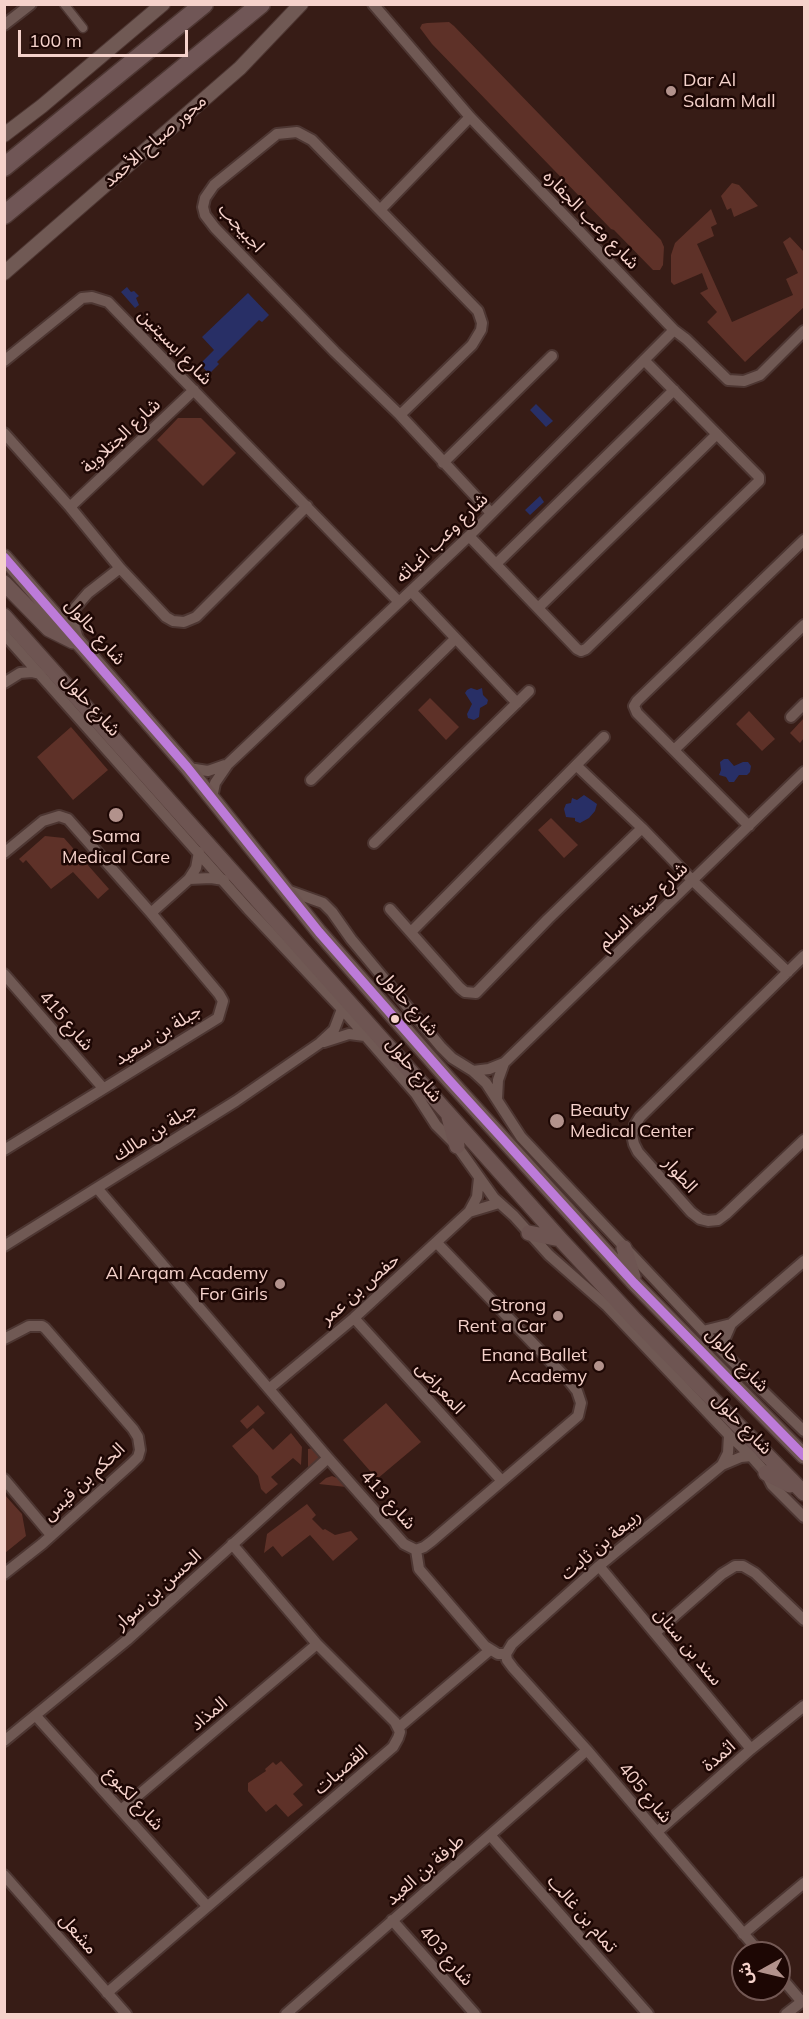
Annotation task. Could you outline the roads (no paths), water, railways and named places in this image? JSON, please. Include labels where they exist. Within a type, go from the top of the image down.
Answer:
[{"type":"highway","points":[[4,167],[204,4]]},
{"type":"highway","name":"محور صباح الأحمد","points":[[4,215],[261,4]]},
{"type":"main road","name":"شارع حالول","points":[[4,557],[187,768],[283,889],[457,1088],[634,1283],[804,1456]]},
{"type":"main road","points":[[4,583],[49,629],[79,644]]},
{"type":"main road","points":[[4,616],[560,1239],[636,1321],[802,1491]]},
{"type":"main road","points":[[229,886],[255,895]]},
{"type":"main road","points":[[448,1114],[457,1146]]},
{"type":"main road","points":[[529,1233],[560,1239]]},
{"type":"main road","points":[[624,1248],[634,1283]]},
{"type":"main road","points":[[766,1473],[802,1491]]},
{"type":"street","points":[[4,25],[31,4]]},
{"type":"street","points":[[64,4],[83,28]]},
{"type":"street","points":[[4,135],[163,4]]},
{"type":"street","name":"محور صباح الأحمد","points":[[4,273],[240,68],[301,4]]},
{"type":"street","name":"شارع وعب الجفاره","points":[[373,4],[470,117],[674,330],[693,345],[728,380],[736,382],[753,379],[760,375],[804,332]]},
{"type":"street","points":[[380,210],[470,117]]},
{"type":"street","name":"اجبيجب","points":[[400,415],[472,345],[478,337],[482,323],[478,311],[312,140],[292,131],[277,134],[214,185],[208,192],[203,207],[205,215],[209,222],[400,415],[491,513]]},
{"type":"street","name":"شارع ابسيتين","points":[[4,361],[76,302],[86,297],[108,302],[399,602]]},
{"type":"street","name":"شارع وعب اغباثه","points":[[212,798],[219,775],[228,764],[469,536],[674,330]]},
{"type":"street","points":[[443,463],[552,356]]},
{"type":"street","points":[[469,536],[581,651],[586,649],[759,481],[759,477],[644,360]]},
{"type":"street","name":"شارع الجتلاوية","points":[[70,507],[194,390]]},
{"type":"street","points":[[496,564],[675,390]]},
{"type":"street","points":[[4,433],[70,507],[120,568],[166,618],[177,622],[190,620],[196,616],[307,506]]},
{"type":"street","points":[[538,608],[717,434]]},
{"type":"street","points":[[749,826],[634,708],[635,703],[804,540]]},
{"type":"street","points":[[79,644],[73,622],[75,608],[88,593],[120,568]]},
{"type":"street","points":[[411,591],[517,703]]},
{"type":"street","points":[[674,750],[804,625]]},
{"type":"street","name":"شارع حلول","points":[[4,634],[342,1009],[416,1094],[436,1125],[457,1146],[500,1203],[549,1255],[607,1306],[751,1456],[766,1473],[772,1485],[804,1517]]},
{"type":"street","points":[[311,780],[455,639]]},
{"type":"street","points":[[15,674],[17,648]]},
{"type":"street","points":[[4,683],[15,674],[32,672],[41,674]]},
{"type":"street","points":[[374,843],[529,691]]},
{"type":"street","points":[[791,717],[804,704]]},
{"type":"street","points":[[411,932],[604,737]]},
{"type":"street","points":[[187,768],[208,771],[228,764]]},
{"type":"street","points":[[577,766],[788,972]]},
{"type":"street","name":"شارع حينة السلم","points":[[473,1071],[489,1069],[504,1063],[804,772]]},
{"type":"street","name":"جبلة بن سعيد","points":[[4,853],[43,821],[64,817],[151,913],[223,1001],[218,1018],[4,1150]]},
{"type":"street","points":[[390,909],[460,988],[465,992],[476,993],[642,828]]},
{"type":"street","points":[[151,913],[189,879],[196,868],[199,852]]},
{"type":"street","points":[[189,879],[211,878],[229,886]]},
{"type":"street","name":"شارع حلول","points":[[283,889],[323,903],[332,912],[351,939],[441,1047],[486,1083],[521,1137],[724,1353],[804,1431]]},
{"type":"street","name":"الطوار","points":[[804,956],[640,1117],[632,1135],[638,1152],[691,1212],[700,1219],[708,1221],[718,1220],[726,1214],[804,1140]]},
{"type":"street","name":"شارع 415","points":[[4,974],[103,1088]]},
{"type":"street","name":"جبلة بن مالك","points":[[4,1246],[236,1101],[320,1043],[334,1030],[342,1009]]},
{"type":"street","name":"جبلة بن مالك","points":[[320,1043],[349,1034],[365,1036]]},
{"type":"street","points":[[497,1099],[498,1080],[504,1063]]},
{"type":"street","name":"حفص بن عمر","points":[[270,1388],[354,1318],[469,1212],[477,1197],[479,1178]]},
{"type":"street","name":"شارع 413","points":[[97,1188],[328,1458],[404,1544],[416,1550],[432,1541],[578,1416],[581,1408],[580,1397],[569,1381],[437,1243]]},
{"type":"street","name":"حفص بن عمر","points":[[469,1212],[500,1203]]},
{"type":"street","points":[[703,1331],[731,1323],[804,1261]]},
{"type":"street","name":"المعراض","points":[[354,1318],[501,1480]]},
{"type":"street","points":[[724,1353],[725,1338],[731,1323]]},
{"type":"street","name":"الحكم بن قيس","points":[[4,1339],[29,1326],[42,1326],[133,1430],[140,1444],[138,1457],[131,1464],[4,1574]]},
{"type":"street","points":[[722,1465],[728,1453],[729,1435]]},
{"type":"street","name":"ربيعة بن ثابت","points":[[506,1654],[512,1644],[599,1566],[722,1465],[741,1457],[751,1456]]},
{"type":"street","name":"الحسن بن سوار","points":[[4,1741],[128,1640],[328,1458]]},
{"type":"street","points":[[4,1479],[51,1535]]},
{"type":"street","points":[[232,1544],[318,1644],[398,1728],[490,1650]]},
{"type":"street","points":[[416,1550],[419,1569],[490,1650],[506,1654]]},
{"type":"street","name":"سند بن سنان","points":[[599,1566],[751,1749]]},
{"type":"street","points":[[655,1633],[722,1574],[735,1566],[743,1566],[755,1573],[804,1620]]},
{"type":"street","name":"المذاد","points":[[122,1809],[318,1644]]},
{"type":"street","name":"شارع 405","points":[[506,1654],[513,1668],[587,1750],[749,1941]]},
{"type":"street","name":"اثمدة","points":[[657,1832],[751,1749],[804,1706]]},
{"type":"street","name":"شارع لكبوع","points":[[36,1716],[207,1906]]},
{"type":"street","name":"القصبات","points":[[107,1993],[393,1747],[398,1738],[398,1728]]},
{"type":"street","name":"طرفة بن العبد","points":[[286,2014],[298,2011],[392,1920],[587,1750]]},
{"type":"street","name":"تمام بن غالب","points":[[490,1835],[646,2014]]},
{"type":"street","name":"مشعل","points":[[4,1875],[126,2014]]},
{"type":"street","points":[[743,1934],[804,1883]]},
{"type":"street","name":"شارع 403","points":[[392,1920],[475,2014]]},
{"type":"street","points":[[786,2014],[803,2001],[791,1988]]},
{"type":"water","points":[[127,287],[139,296],[136,298],[139,305],[135,308],[121,292]]},
{"type":"water","points":[[248,293],[269,315],[262,322],[259,320],[217,362],[219,364],[209,374],[200,364],[214,350],[202,337]]},
{"type":"water","points":[[536,404],[553,421],[546,427],[530,410]]},
{"type":"water","points":[[540,496],[544,502],[530,515],[525,510]]},
{"type":"water","points":[[471,688],[477,690],[482,688],[483,695],[488,700],[487,704],[480,708],[479,717],[474,720],[468,718],[467,714],[472,704],[465,693]]},
{"type":"water","points":[[728,759],[734,766],[748,762],[751,766],[750,772],[747,775],[739,775],[734,782],[729,782],[726,777],[719,775],[720,762]]},
{"type":"water","points":[[584,795],[597,804],[595,811],[580,823],[575,821],[575,818],[566,817],[564,809],[566,804],[571,803],[572,798],[577,800]]},
{"type":"place","name":"Dar Al Salam Mall","points":[[671,91]]},
{"type":"place","name":"Sama Medical Care","points":[[116,815]]},
{"type":"place","name":"Beauty Medical Center","points":[[557,1121]]},
{"type":"place","name":"Al Arqam Academy For Girls","points":[[280,1284]]},
{"type":"place","name":"Strong Rent a Car","points":[[558,1316]]},
{"type":"place","name":"Enana Ballet Academy","points":[[599,1366]]}]
